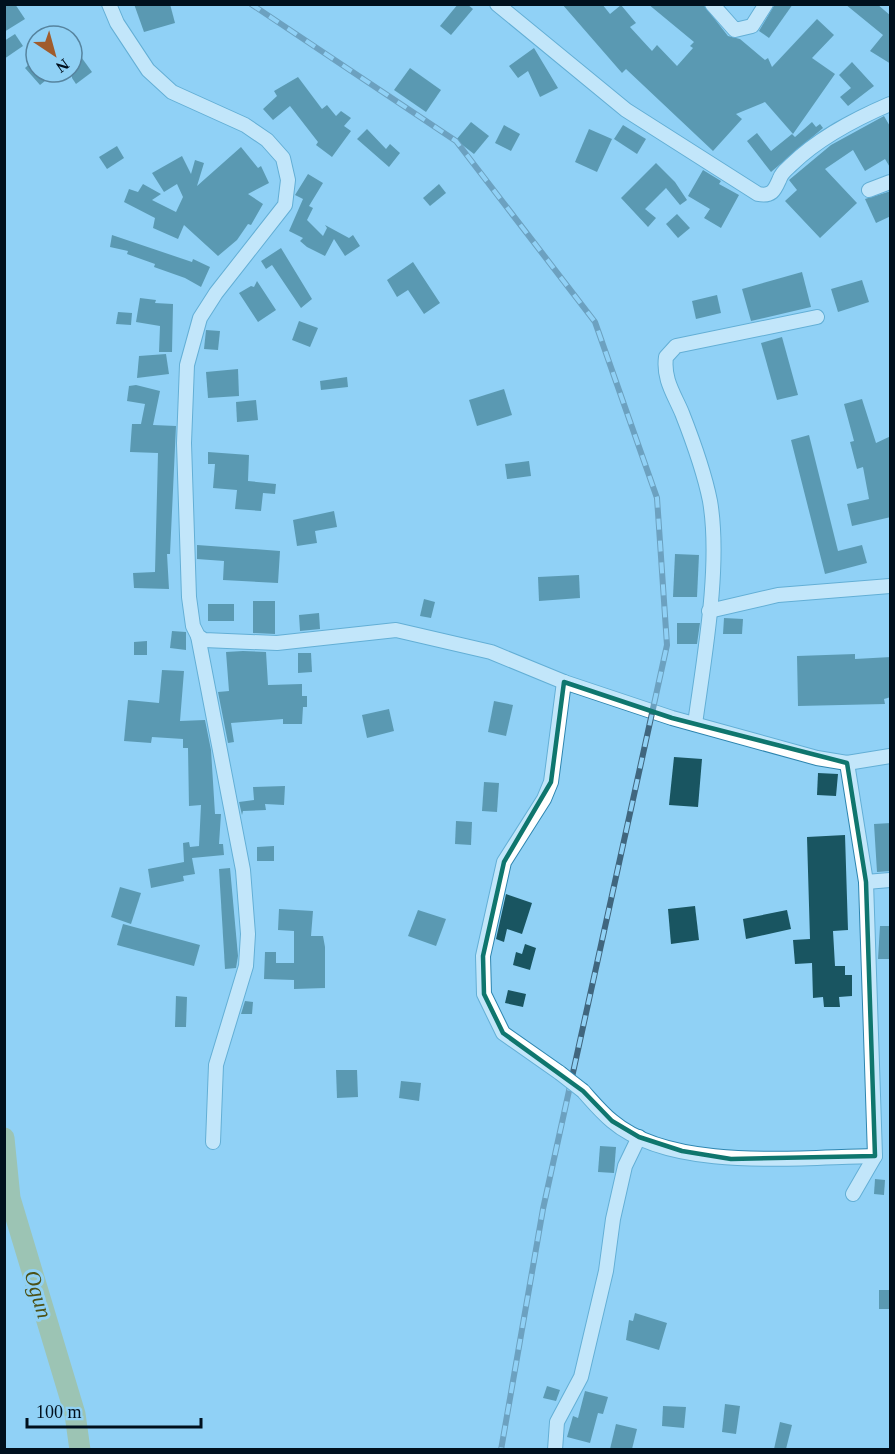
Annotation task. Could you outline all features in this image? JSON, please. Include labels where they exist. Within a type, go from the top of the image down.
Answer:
[{"type":"street","points":[[109,4],[117,23],[148,70],[172,92],[245,125],[267,140],[282,158],[288,180],[285,205],[216,293],[200,318],[187,365],[184,442],[189,597],[243,870],[248,934],[246,966],[216,1065],[213,1142]]},
{"type":"street","points":[[497,4],[626,110],[758,194],[772,193],[778,187],[780,176],[798,158],[841,127],[891,104]]},
{"type":"street","points":[[712,4],[735,30],[744,30],[752,26],[766,4]]},
{"type":"street","points":[[869,190],[891,182]]},
{"type":"street","points":[[696,724],[709,611],[713,540],[710,501],[697,455],[666,380],[666,357],[676,346],[817,317]]},
{"type":"street","points":[[709,611],[778,595],[891,586]]},
{"type":"street","points":[[198,636],[204,640],[277,643],[396,630],[491,652],[564,682],[696,724],[817,758],[847,763],[891,756]]},
{"type":"street","points":[[564,682],[551,782],[544,799],[504,862],[483,956],[484,994],[503,1033],[583,1091],[612,1121],[639,1137],[682,1151],[731,1159],[874,1156]]},
{"type":"street","points":[[847,763],[866,882],[874,1156],[853,1194]]},
{"type":"street","points":[[866,882],[891,880]]},
{"type":"street","points":[[555,1449],[557,1422],[581,1377],[606,1271],[613,1219],[625,1166],[639,1137]]},
{"type":"highlighted area","points":[[564,682],[672,718],[847,763],[866,882],[875,1156],[731,1159],[682,1151],[639,1137],[612,1121],[583,1091],[503,1033],[484,994],[483,956],[504,862],[551,782]]},
{"type":"building","points":[[4,4],[15,4],[25,19],[4,32]]},
{"type":"building","points":[[134,4],[170,4],[175,23],[144,32]]},
{"type":"building","points":[[458,4],[467,4],[473,9],[451,35],[440,26]]},
{"type":"building","points":[[562,4],[602,4],[610,14],[621,5],[636,23],[630,27],[652,51],[657,45],[677,66],[693,48],[690,46],[694,42],[648,4],[703,4],[728,36],[740,39],[765,60],[768,58],[772,67],[817,19],[834,35],[812,58],[835,74],[793,134],[765,102],[736,114],[742,119],[713,151],[626,69],[622,73]]},
{"type":"building","points":[[775,4],[793,4],[769,38],[759,31]]},
{"type":"building","points":[[845,4],[877,4],[891,16],[891,64],[870,51],[883,35]]},
{"type":"building","points":[[15,34],[23,46],[4,59],[4,41]]},
{"type":"building","points":[[534,48],[558,88],[540,97],[528,71],[518,78],[509,66]]},
{"type":"building","points":[[84,61],[92,72],[84,78]]},
{"type":"building","points":[[852,62],[874,86],[848,106],[840,97],[851,88],[839,75]]},
{"type":"building","points":[[410,68],[441,90],[426,112],[394,90]]},
{"type":"building","points":[[298,77],[322,109],[327,105],[336,116],[341,111],[351,118],[344,126],[351,131],[332,157],[316,145],[318,142],[290,106],[273,120],[263,109],[277,96],[274,91]]},
{"type":"building","points":[[884,116],[891,128],[891,169],[885,159],[865,171],[853,150],[825,169],[857,203],[820,238],[785,201],[797,190],[789,180],[831,145]]},
{"type":"building","points":[[471,122],[489,136],[474,154],[456,140]]},
{"type":"building","points":[[812,122],[816,127],[820,124],[823,128],[771,172],[747,141],[757,133],[771,151],[792,134],[795,137]]},
{"type":"building","points":[[504,125],[520,134],[511,151],[495,143]]},
{"type":"building","points":[[623,125],[646,139],[637,154],[614,139]]},
{"type":"building","points":[[367,129],[386,149],[390,144],[400,153],[389,167],[357,139]]},
{"type":"building","points":[[589,129],[612,139],[597,172],[575,162]]},
{"type":"building","points":[[117,146],[124,158],[107,169],[99,157]]},
{"type":"building","points":[[241,147],[258,168],[261,166],[269,183],[248,194],[263,204],[251,225],[248,224],[237,240],[218,256],[184,225],[178,239],[153,228],[155,218],[124,202],[129,189],[138,192],[143,184],[161,194],[152,200],[176,212],[183,197],[177,184],[164,192],[152,173],[182,156],[191,174],[195,160],[204,163],[197,186]]},
{"type":"building","points":[[656,163],[675,182],[687,200],[680,205],[666,188],[645,209],[656,218],[648,227],[621,198]]},
{"type":"building","points":[[703,170],[721,181],[719,184],[739,195],[721,228],[704,218],[710,209],[688,196]]},
{"type":"building","points":[[308,174],[323,183],[309,206],[313,208],[307,220],[323,236],[327,228],[325,225],[349,238],[353,235],[360,246],[345,256],[334,239],[325,256],[307,247],[300,241],[303,238],[289,231],[303,199],[295,195]]},
{"type":"building","points":[[439,184],[446,193],[430,206],[423,198]]},
{"type":"building","points":[[891,191],[891,216],[876,223],[865,199]]},
{"type":"building","points":[[677,214],[690,228],[678,238],[666,224]]},
{"type":"building","points":[[112,235],[192,262],[193,259],[210,267],[201,287],[185,278],[154,267],[155,264],[127,254],[128,251],[110,247]]},
{"type":"building","points":[[281,248],[312,299],[301,308],[272,265],[266,269],[261,261]]},
{"type":"building","points":[[413,262],[440,303],[424,314],[408,290],[397,297],[387,280]]},
{"type":"building","points":[[802,272],[811,307],[751,321],[742,289]]},
{"type":"building","points":[[862,280],[869,302],[838,312],[831,289]]},
{"type":"building","points":[[257,281],[276,310],[258,322],[239,293],[251,286],[254,287]]},
{"type":"building","points":[[717,295],[721,313],[696,319],[692,301]]},
{"type":"building","points":[[140,298],[156,300],[155,303],[173,304],[172,352],[159,352],[160,326],[136,322]]},
{"type":"building","points":[[118,312],[132,313],[131,325],[116,324]]},
{"type":"building","points":[[299,321],[318,328],[310,347],[292,340]]},
{"type":"building","points":[[206,330],[220,331],[218,350],[204,349]]},
{"type":"building","points":[[782,337],[798,395],[777,400],[761,343]]},
{"type":"building","points":[[166,354],[169,374],[137,378],[139,356]]},
{"type":"building","points":[[238,369],[239,396],[208,398],[206,372]]},
{"type":"building","points":[[347,377],[348,387],[321,390],[320,381]]},
{"type":"building","points":[[136,385],[160,391],[153,425],[176,426],[170,554],[167,554],[169,589],[134,588],[133,573],[155,572],[158,453],[130,452],[132,424],[141,424],[145,404],[127,401],[129,386]]},
{"type":"building","points":[[504,389],[512,415],[477,426],[469,400]]},
{"type":"building","points":[[862,399],[876,443],[891,436],[891,517],[852,526],[847,504],[869,499],[863,467],[857,469],[850,442],[854,441],[844,404]]},
{"type":"building","points":[[256,400],[258,420],[237,422],[236,402]]},
{"type":"building","points":[[809,435],[838,551],[862,545],[867,563],[825,574],[791,440]]},
{"type":"building","points":[[208,452],[249,455],[248,481],[276,484],[275,494],[263,493],[261,511],[235,509],[237,490],[213,488],[215,464],[208,464]]},
{"type":"building","points":[[529,461],[531,476],[507,479],[505,464]]},
{"type":"building","points":[[334,511],[337,527],[315,531],[317,543],[297,546],[293,520]]},
{"type":"building","points":[[197,545],[280,551],[278,583],[223,580],[224,561],[197,559]]},
{"type":"building","points":[[675,554],[699,555],[697,597],[673,597]]},
{"type":"building","points":[[579,575],[580,598],[539,601],[538,577]]},
{"type":"building","points":[[424,599],[435,602],[431,618],[420,616]]},
{"type":"building","points":[[253,601],[275,601],[275,634],[253,633]]},
{"type":"building","points":[[208,604],[234,604],[234,621],[208,621]]},
{"type":"building","points":[[319,613],[320,629],[300,631],[299,615]]},
{"type":"building","points":[[724,618],[743,619],[742,634],[723,634]]},
{"type":"building","points":[[677,623],[700,623],[697,644],[677,644]]},
{"type":"building","points":[[172,631],[186,632],[186,650],[170,648]]},
{"type":"building","points":[[147,641],[147,655],[134,655],[134,642]]},
{"type":"building","points":[[226,652],[266,652],[268,685],[302,684],[302,696],[307,696],[307,707],[303,707],[302,724],[283,724],[283,719],[231,723],[234,742],[228,743],[218,692],[229,691]]},
{"type":"building","points":[[298,653],[311,653],[312,672],[298,673]]},
{"type":"building","points":[[855,654],[855,659],[891,657],[891,697],[884,699],[885,704],[798,706],[797,656]]},
{"type":"building","points":[[162,670],[184,671],[180,721],[205,720],[211,750],[215,814],[221,814],[219,844],[223,844],[224,855],[192,858],[195,874],[183,876],[184,881],[151,888],[148,869],[184,862],[183,843],[189,842],[190,847],[199,846],[201,805],[189,806],[188,748],[183,748],[183,739],[152,737],[151,743],[124,741],[128,700],[159,703]]},
{"type":"building","points":[[494,701],[513,705],[506,736],[488,732]]},
{"type":"building","points":[[389,709],[394,731],[367,738],[362,715]]},
{"type":"building","points":[[674,757],[702,759],[698,807],[669,805]]},
{"type":"building","points":[[818,773],[838,774],[836,796],[817,795]]},
{"type":"building","points":[[484,782],[499,783],[497,812],[482,811]]},
{"type":"building","points":[[285,786],[284,805],[265,804],[266,810],[243,811],[242,815],[239,802],[254,800],[253,787]]},
{"type":"building","points":[[456,821],[472,822],[471,845],[455,844]]},
{"type":"building","points":[[891,823],[891,871],[877,872],[874,824]]},
{"type":"building","points":[[845,835],[848,930],[833,931],[835,966],[845,966],[845,975],[852,975],[852,996],[839,997],[840,1007],[824,1007],[823,997],[813,998],[812,963],[795,964],[793,940],[810,939],[807,837]]},
{"type":"building","points":[[274,846],[274,861],[257,861],[257,847]]},
{"type":"building","points":[[230,868],[238,956],[236,968],[225,969],[219,869]]},
{"type":"building","points":[[120,887],[141,893],[131,924],[111,917]]},
{"type":"building","points":[[506,894],[532,903],[522,934],[507,929],[504,942],[496,939]]},
{"type":"building","points":[[695,906],[699,940],[671,944],[668,909]]},
{"type":"building","points":[[279,909],[313,911],[311,936],[323,936],[325,947],[325,988],[294,989],[294,980],[264,979],[265,952],[276,952],[276,963],[294,963],[294,931],[278,930]]},
{"type":"building","points":[[418,910],[446,919],[436,946],[408,936]]},
{"type":"building","points":[[787,910],[791,929],[746,939],[743,919]]},
{"type":"building","points":[[123,924],[200,945],[194,966],[117,945]]},
{"type":"building","points":[[880,926],[891,926],[891,959],[878,959]]},
{"type":"building","points":[[525,944],[536,948],[530,970],[513,965],[516,952],[522,954]]},
{"type":"building","points":[[508,990],[526,994],[523,1007],[505,1003]]},
{"type":"building","points":[[176,996],[187,997],[186,1027],[175,1027]]},
{"type":"building","points":[[245,1001],[253,1002],[252,1014],[241,1014]]},
{"type":"building","points":[[336,1070],[357,1070],[358,1097],[337,1098]]},
{"type":"building","points":[[401,1081],[421,1083],[419,1101],[399,1098]]},
{"type":"building","points":[[600,1146],[616,1147],[614,1173],[598,1172]]},
{"type":"building","points":[[875,1179],[885,1180],[884,1195],[874,1194]]},
{"type":"building","points":[[879,1290],[891,1290],[891,1309],[879,1309]]},
{"type":"building","points":[[635,1313],[667,1323],[659,1350],[626,1340],[629,1320],[633,1321]]},
{"type":"building","points":[[547,1386],[560,1390],[556,1401],[543,1398]]},
{"type":"building","points":[[585,1391],[608,1397],[603,1414],[598,1413],[590,1443],[567,1437],[573,1416],[578,1418]]},
{"type":"building","points":[[725,1404],[740,1406],[736,1434],[722,1432]]},
{"type":"building","points":[[663,1406],[686,1407],[684,1428],[662,1426]]},
{"type":"building","points":[[780,1422],[792,1425],[786,1449],[774,1449]]},
{"type":"building","points":[[616,1424],[637,1429],[632,1449],[610,1449]]},
{"type":"waterway","name":"Ogun","points":[[4,1138],[10,1198],[75,1414],[80,1450]]},
{"type":"railway","points":[[251,4],[456,141],[595,322],[657,498],[667,645],[543,1209],[501,1450]]}]
